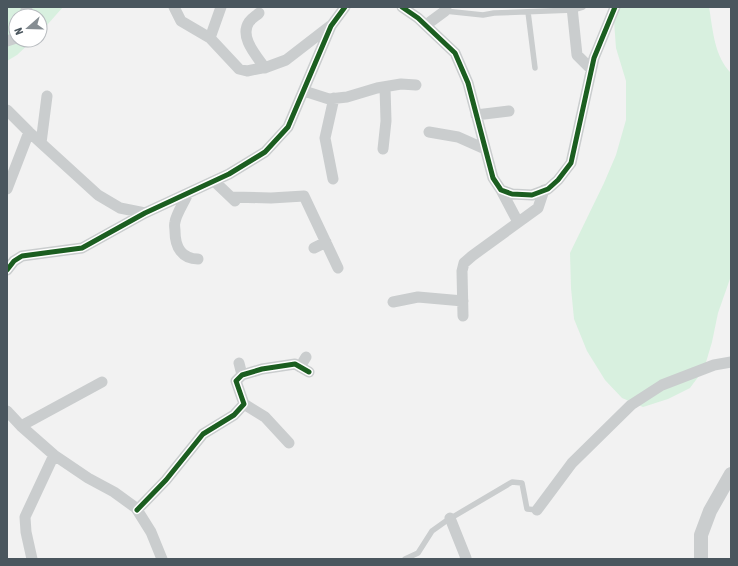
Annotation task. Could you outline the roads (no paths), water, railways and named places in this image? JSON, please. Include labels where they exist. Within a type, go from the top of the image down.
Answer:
[{"type":"street","points":[[174,7],[181,21],[210,38],[239,69],[247,71],[265,68],[286,60],[331,26]]},
{"type":"street","points":[[210,38],[221,7]]},
{"type":"street","points":[[7,270],[14,261],[22,256],[82,248],[144,213],[229,174],[265,152],[288,127],[331,26],[345,7]]},
{"type":"street","points":[[402,7],[418,18],[455,53],[468,83],[493,178],[518,222]]},
{"type":"street","points":[[501,190],[512,194],[532,195],[548,189],[558,180],[571,163],[594,58],[615,7]]},
{"type":"street","points":[[576,8],[577,55],[591,69]]},
{"type":"street","points":[[426,25],[445,9]]},
{"type":"street","points":[[259,13],[249,22],[246,37],[247,42],[265,68]]},
{"type":"street","points":[[304,91],[329,99],[347,97],[377,88],[401,84],[416,85]]},
{"type":"street","points":[[383,149],[386,121],[385,87]]},
{"type":"street","points":[[41,143],[47,96]]},
{"type":"street","points":[[333,180],[325,138],[334,98]]},
{"type":"street","points":[[7,110],[98,195],[120,208],[144,213]]},
{"type":"street","points":[[476,115],[509,111]]},
{"type":"street","points":[[7,189],[30,132]]},
{"type":"street","points":[[429,132],[458,137],[485,149]]},
{"type":"street","points":[[214,181],[234,200],[304,196],[338,268]]},
{"type":"street","points":[[463,316],[462,271],[464,264],[472,256],[538,208],[544,190]]},
{"type":"street","points":[[188,193],[175,222],[175,237],[179,249],[184,255],[190,259],[198,259]]},
{"type":"street","points":[[314,248],[326,242]]},
{"type":"street","points":[[392,302],[418,297],[463,301]]},
{"type":"street","points":[[289,443],[265,418],[244,404],[236,381],[242,375],[262,369],[295,364],[304,370],[306,357]]},
{"type":"street","points":[[536,510],[572,463],[631,405],[662,385],[714,365],[731,362]]},
{"type":"street","points":[[238,363],[242,375]]},
{"type":"street","points":[[21,426],[102,382]]},
{"type":"street","points":[[137,510],[166,480],[203,434],[234,415],[244,404]]},
{"type":"street","points":[[7,411],[21,426],[54,454],[88,478],[114,492],[136,508],[151,532],[162,559]]},
{"type":"street","points":[[32,559],[26,532],[25,517],[54,454]]},
{"type":"street","points":[[701,559],[701,535],[710,511],[731,474]]},
{"type":"street","points":[[450,518],[466,558],[465,559]]},
{"type":"lane","points":[[445,9],[483,15],[576,8]]},
{"type":"lane","points":[[528,12],[535,68]]},
{"type":"lane","points":[[405,559],[418,553],[432,531],[450,518],[512,482],[522,483],[527,509],[536,510]]}]
